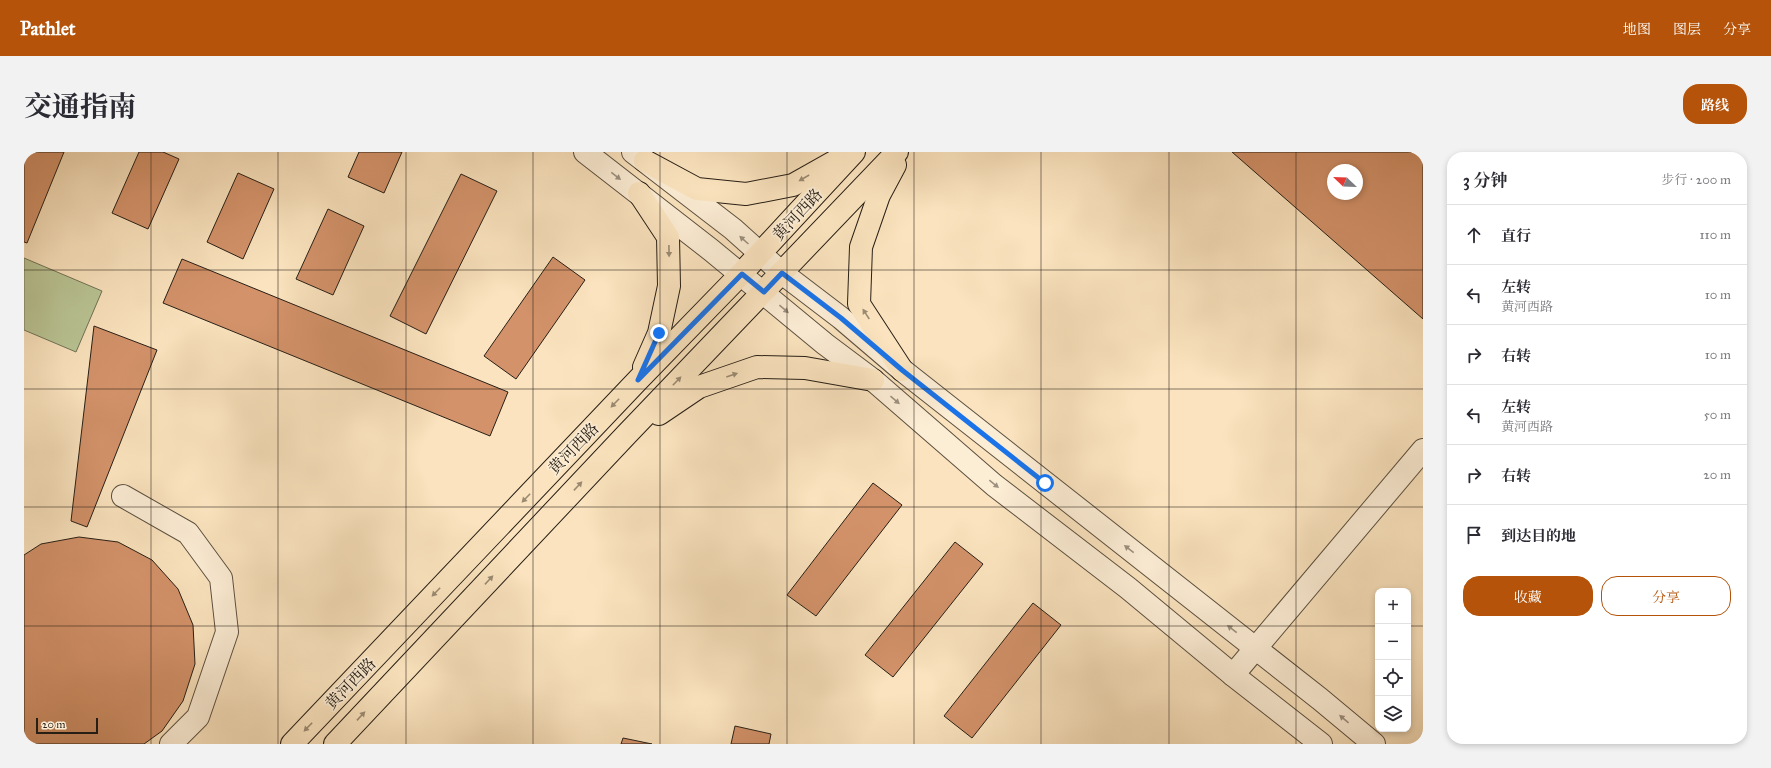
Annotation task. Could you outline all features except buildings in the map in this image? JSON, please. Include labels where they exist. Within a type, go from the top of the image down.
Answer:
[{"type":"main road","points":[[639,157],[697,189],[746,194],[793,185],[851,152]]},
{"type":"main road","name":"黄河西路","points":[[292,744],[638,380],[742,274],[854,152]]},
{"type":"main road","name":"黄河西路","points":[[335,744],[626,435],[897,152]]},
{"type":"main road","points":[[901,152],[879,195],[861,247],[859,304],[902,370]]},
{"type":"main road","points":[[638,380],[659,333],[669,286],[668,237],[639,193]]},
{"type":"main road","points":[[626,435],[699,387],[757,367],[805,368],[873,380]]},
{"type":"street","points":[[585,152],[742,274],[825,344],[873,380],[994,485],[1128,588],[1233,675],[1321,744]]},
{"type":"street","points":[[639,157],[733,229],[782,273],[841,318],[902,370],[1256,648],[1374,744]]},
{"type":"street","points":[[1233,675],[1423,450]]},
{"type":"street","points":[[123,496],[188,533],[221,578],[227,632],[198,717],[171,744]]},
{"type":"green space","points":[[24,258],[102,291],[76,352],[24,330]]},
{"type":"route","points":[[659,333],[638,380],[742,274],[764,292],[782,273],[841,318],[902,370],[1045,483]]}]
